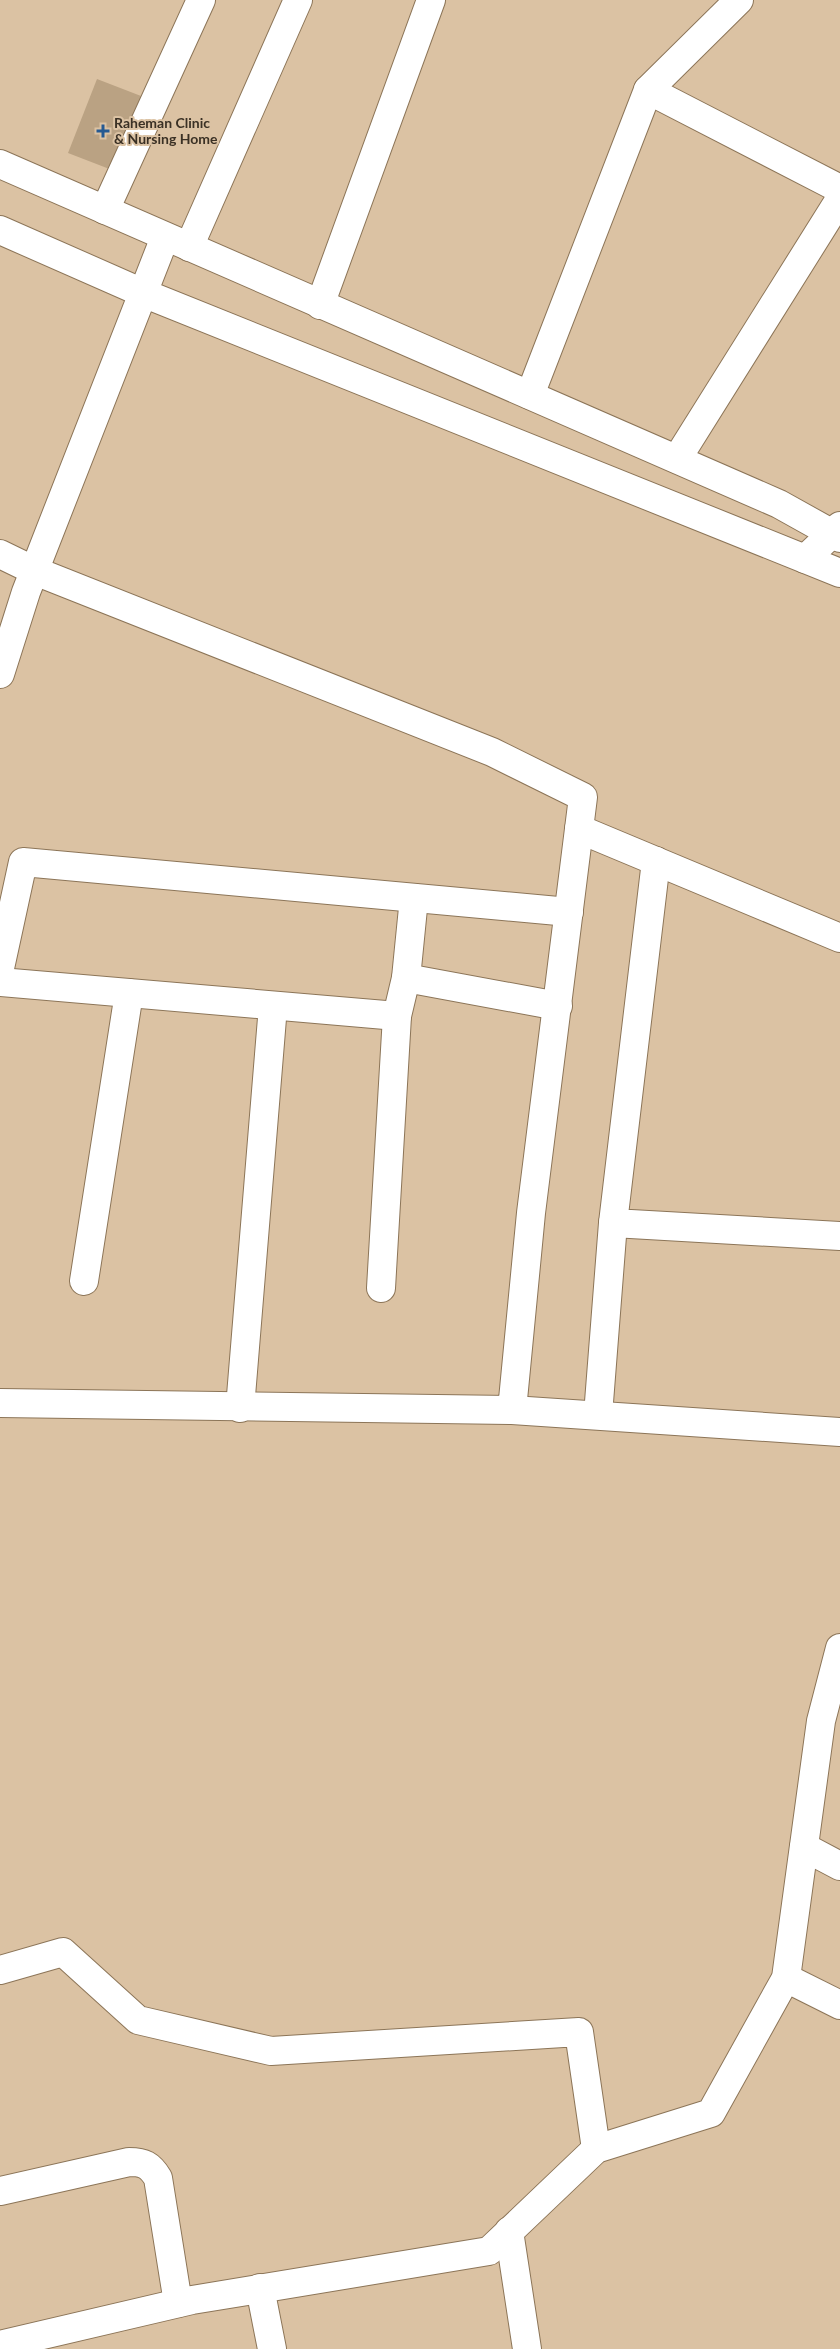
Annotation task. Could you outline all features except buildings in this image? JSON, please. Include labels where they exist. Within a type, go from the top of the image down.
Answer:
[{"type":"street","points":[[105,210],[201,0]]},
{"type":"street","points":[[0,674],[35,571],[143,294],[177,242],[298,0]]},
{"type":"street","points":[[320,304],[431,0]]},
{"type":"street","points":[[530,395],[648,90],[739,0]]},
{"type":"street","points":[[648,90],[840,189]]},
{"type":"street","points":[[0,164],[677,459],[779,504],[837,533],[805,559]]},
{"type":"street","points":[[677,459],[840,199]]},
{"type":"street","points":[[0,230],[143,294],[840,573]]},
{"type":"street","points":[[0,554],[35,571],[492,752],[583,797],[531,1213],[512,1410]]},
{"type":"street","points":[[579,829],[840,938]]},
{"type":"street","points":[[598,1416],[613,1223],[656,861]]},
{"type":"street","points":[[0,968],[24,862],[569,912]]},
{"type":"street","points":[[381,1288],[397,1016],[406,978],[414,898]]},
{"type":"street","points":[[406,978],[558,1006]]},
{"type":"street","points":[[0,982],[397,1016]]},
{"type":"street","points":[[84,1281],[128,993]]},
{"type":"street","points":[[240,1408],[273,1006]]},
{"type":"street","points":[[613,1223],[840,1236]]},
{"type":"street","points":[[0,1403],[240,1408],[512,1410],[840,1432]]},
{"type":"street","points":[[0,2345],[178,2303],[489,2251],[596,2149],[711,2113],[786,1978],[822,1721],[835,1685],[840,1648]]},
{"type":"street","points":[[804,1847],[840,1866]]},
{"type":"street","points":[[0,1970],[63,1952],[138,2020],[271,2051],[579,2032],[596,2149]]},
{"type":"street","points":[[786,1978],[840,2005]]},
{"type":"street","points":[[0,2191],[129,2162],[141,2162],[150,2167],[158,2178],[178,2303]]},
{"type":"street","points":[[509,2231],[527,2349]]},
{"type":"street","points":[[260,2288],[272,2349]]},
{"type":"place","name":"Raheman Clinic & Nursing Home","points":[[103,131]]}]
